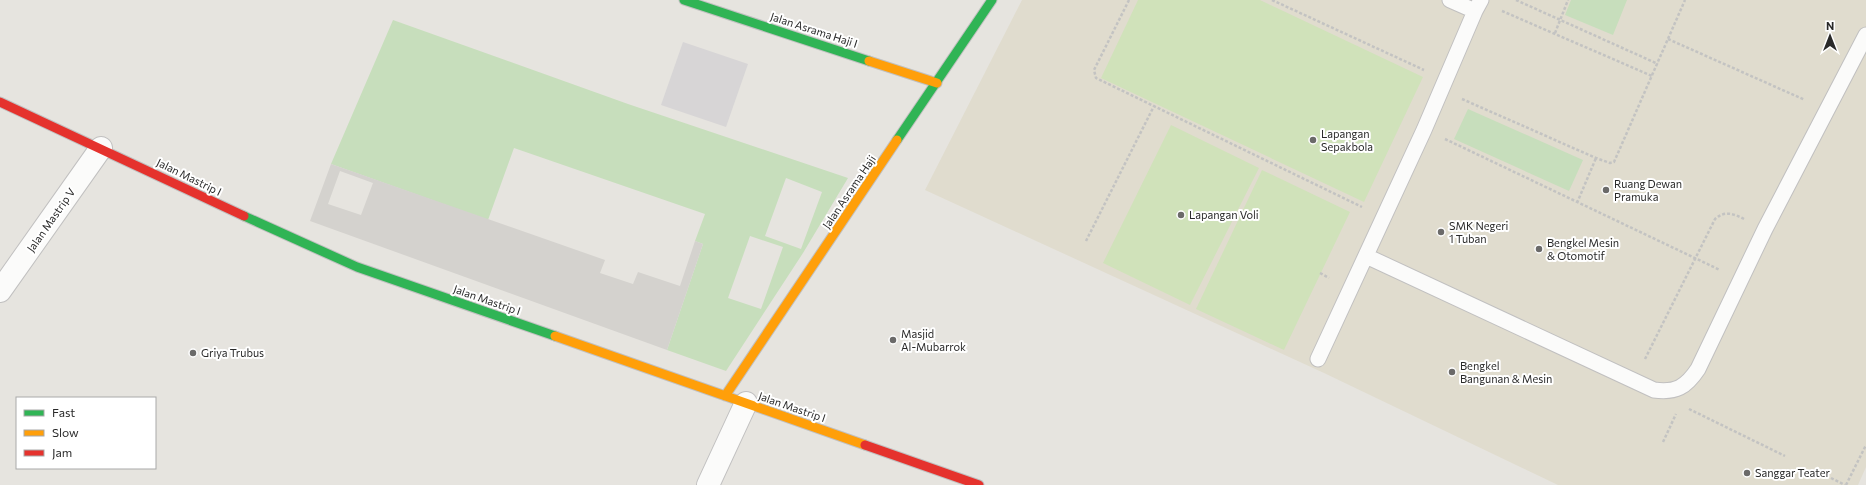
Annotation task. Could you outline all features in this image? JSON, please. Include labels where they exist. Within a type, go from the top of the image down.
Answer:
[{"type":"street","name":"Jalan Asrama Haji I","points":[[684,0],[937,83]]},
{"type":"street","name":"Jalan Asrama Haji","points":[[725,396],[992,0]]},
{"type":"street","name":"Jalan Mastrip I","points":[[0,102],[269,228],[357,267],[980,485]]},
{"type":"street","name":"Jalan Mastrip V","points":[[0,292],[101,148]]},
{"type":"street","points":[[708,485],[746,403]]},
{"type":"lane","points":[[1318,359],[1424,130],[1478,5],[1450,0]]},
{"type":"lane","points":[[1366,256],[1654,390],[1669,391],[1684,385],[1692,378],[1698,369],[1765,229],[1866,36]]},
{"type":"path","points":[[1129,0],[1096,66],[1094,75],[1099,80],[1384,218]]},
{"type":"path","points":[[1272,0],[1444,85],[1596,158],[1610,163],[1616,160],[1685,0]]},
{"type":"path","points":[[1516,0],[1658,64]]},
{"type":"path","points":[[1554,33],[1568,0]]},
{"type":"path","points":[[1495,8],[1652,76]]},
{"type":"path","points":[[1668,39],[1828,110]]},
{"type":"path","points":[[1086,241],[1154,106]]},
{"type":"path","points":[[1424,130],[1740,279]]},
{"type":"path","points":[[1578,203],[1596,158]]},
{"type":"path","points":[[1635,381],[1695,258],[1712,225],[1720,215],[1726,213],[1734,215],[1765,229]]},
{"type":"path","points":[[1654,390],[1785,456]]},
{"type":"path","points":[[1831,478],[1846,485],[1866,445]]},
{"type":"shaded area","name":"SMK Negeri 1 Tuban","points":[[1022,0],[1866,0],[1866,467],[1858,485],[1558,485],[1324,373],[925,190]]},
{"type":"shaded area","points":[[683,42],[748,64],[726,127],[661,105]]},
{"type":"shaded area","points":[[331,164],[605,260],[600,273],[633,284],[638,272],[680,286],[695,241],[703,244],[667,350],[310,221]],"holes":[[[340,171],[373,183],[361,215],[328,204]]]},
{"type":"green space","name":"Lapangan Sepakbola","points":[[1138,0],[1260,0],[1423,77],[1364,202],[1101,78]]},
{"type":"green space","points":[[1571,0],[1627,0],[1613,35],[1565,15]]},
{"type":"green space","points":[[393,20],[628,104],[848,178],[803,253],[726,371],[667,350],[703,244],[695,241],[705,214],[514,148],[488,220],[331,164]],"holes":[[[786,178],[822,192],[801,249],[765,236]],[[750,236],[783,247],[761,309],[728,298]]]},
{"type":"green space","points":[[1468,109],[1583,160],[1569,191],[1454,139]]},
{"type":"green space","name":"Lapangan Voli","points":[[1171,125],[1259,168],[1190,305],[1103,263]]},
{"type":"green space","name":"Lapangan Voli","points":[[1262,170],[1350,212],[1284,350],[1196,309]]},
{"type":"traffic: fast","points":[[684,0],[869,61]]},
{"type":"traffic: fast","points":[[897,140],[992,0]]},
{"type":"traffic: fast","points":[[244,216],[357,267],[555,336]]},
{"type":"traffic: slow","points":[[869,61],[937,83]]},
{"type":"traffic: slow","points":[[725,396],[897,140]]},
{"type":"traffic: slow","points":[[555,336],[865,445]]},
{"type":"traffic: jam","points":[[0,102],[244,216]]},
{"type":"traffic: jam","points":[[865,445],[979,485]]},
{"type":"place","name":"Lapangan Sepakbola","points":[[1313,140]]},
{"type":"place","name":"Ruang Dewan Pramuka","points":[[1606,190]]},
{"type":"place","name":"Lapangan Voli","points":[[1181,215]]},
{"type":"place","name":"SMK Negeri 1 Tuban","points":[[1441,232]]},
{"type":"place","name":"Bengkel Mesin & Otomotif","points":[[1539,249]]},
{"type":"place","name":"Masjid Al-Mubarrok","points":[[893,340]]},
{"type":"place","name":"Griya Trubus","points":[[193,353]]},
{"type":"place","name":"Bengkel Bangunan & Mesin","points":[[1452,372]]},
{"type":"place","name":"Sanggar Teater","points":[[1747,473]]}]
